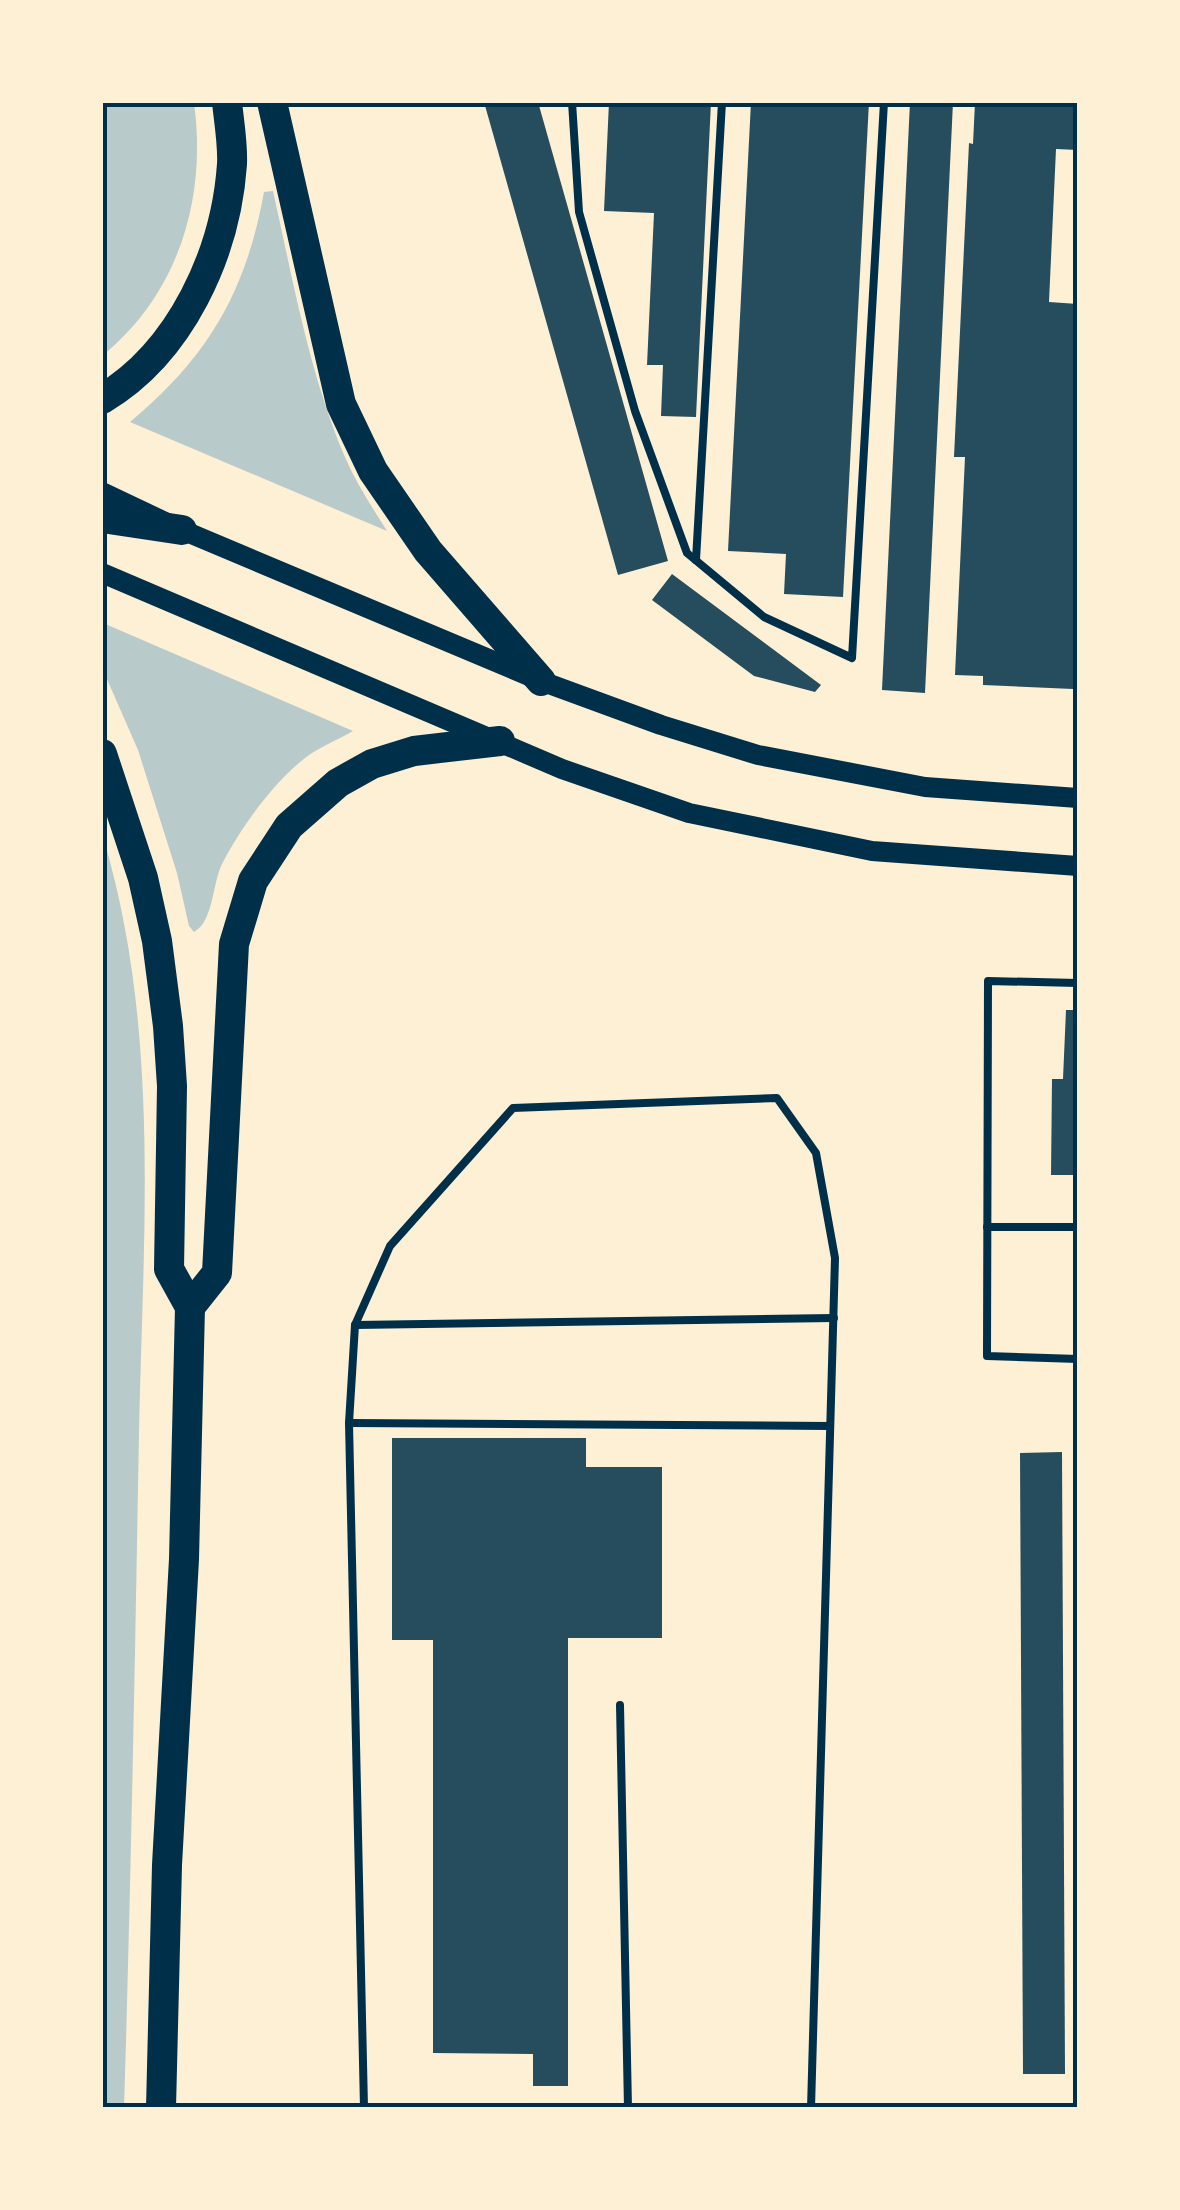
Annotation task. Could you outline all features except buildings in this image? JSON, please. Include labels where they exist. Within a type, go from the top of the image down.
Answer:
[{"type":"highway","points":[[102,399],[163,345],[202,286],[224,224],[232,161],[227,102]]},
{"type":"highway","points":[[272,102],[341,404],[373,471],[428,551],[542,681]]},
{"type":"highway","points":[[102,518],[182,530]]},
{"type":"highway","points":[[190,1307],[216,1273],[234,944],[253,881],[289,826],[338,784],[372,764],[414,751],[500,741]]},
{"type":"highway","points":[[102,754],[143,878],[157,940],[172,1086],[169,1269],[190,1307],[184,1559],[167,1864],[161,2108]]},
{"type":"main road","points":[[102,492],[182,530],[542,681],[661,726],[734,748],[924,788],[1078,798]]},
{"type":"main road","points":[[102,574],[562,769],[689,813],[872,851],[1078,866]]},
{"type":"lane","points":[[572,102],[579,212],[635,410],[687,553],[764,617],[852,658],[884,102]]},
{"type":"lane","points":[[696,560],[722,102]]},
{"type":"lane","points":[[1078,983],[988,981],[987,1227],[987,1356],[1078,1359]]},
{"type":"lane","points":[[364,2108],[349,1423],[356,1325],[390,1246],[514,1108],[778,1098],[816,1153],[835,1258],[810,2108]]},
{"type":"lane","points":[[987,1227],[1078,1227]]},
{"type":"lane","points":[[356,1325],[834,1318]]},
{"type":"lane","points":[[349,1423],[830,1426]]},
{"type":"lane","points":[[620,1706],[628,2108]]},
{"type":"shaded area","points":[[103,102],[194,103],[197,138],[191,208],[169,273],[151,303],[103,355]]},
{"type":"shaded area","points":[[273,191],[321,393],[349,467],[387,531],[130,422],[181,373],[220,320],[246,261],[264,192]]},
{"type":"shaded area","points":[[103,623],[353,731],[305,758],[259,806],[223,862],[209,910],[194,932],[189,926],[177,873],[138,750],[103,670]]},
{"type":"shaded area","points":[[103,837],[134,984],[144,1133],[124,2108],[102,2107]]}]
